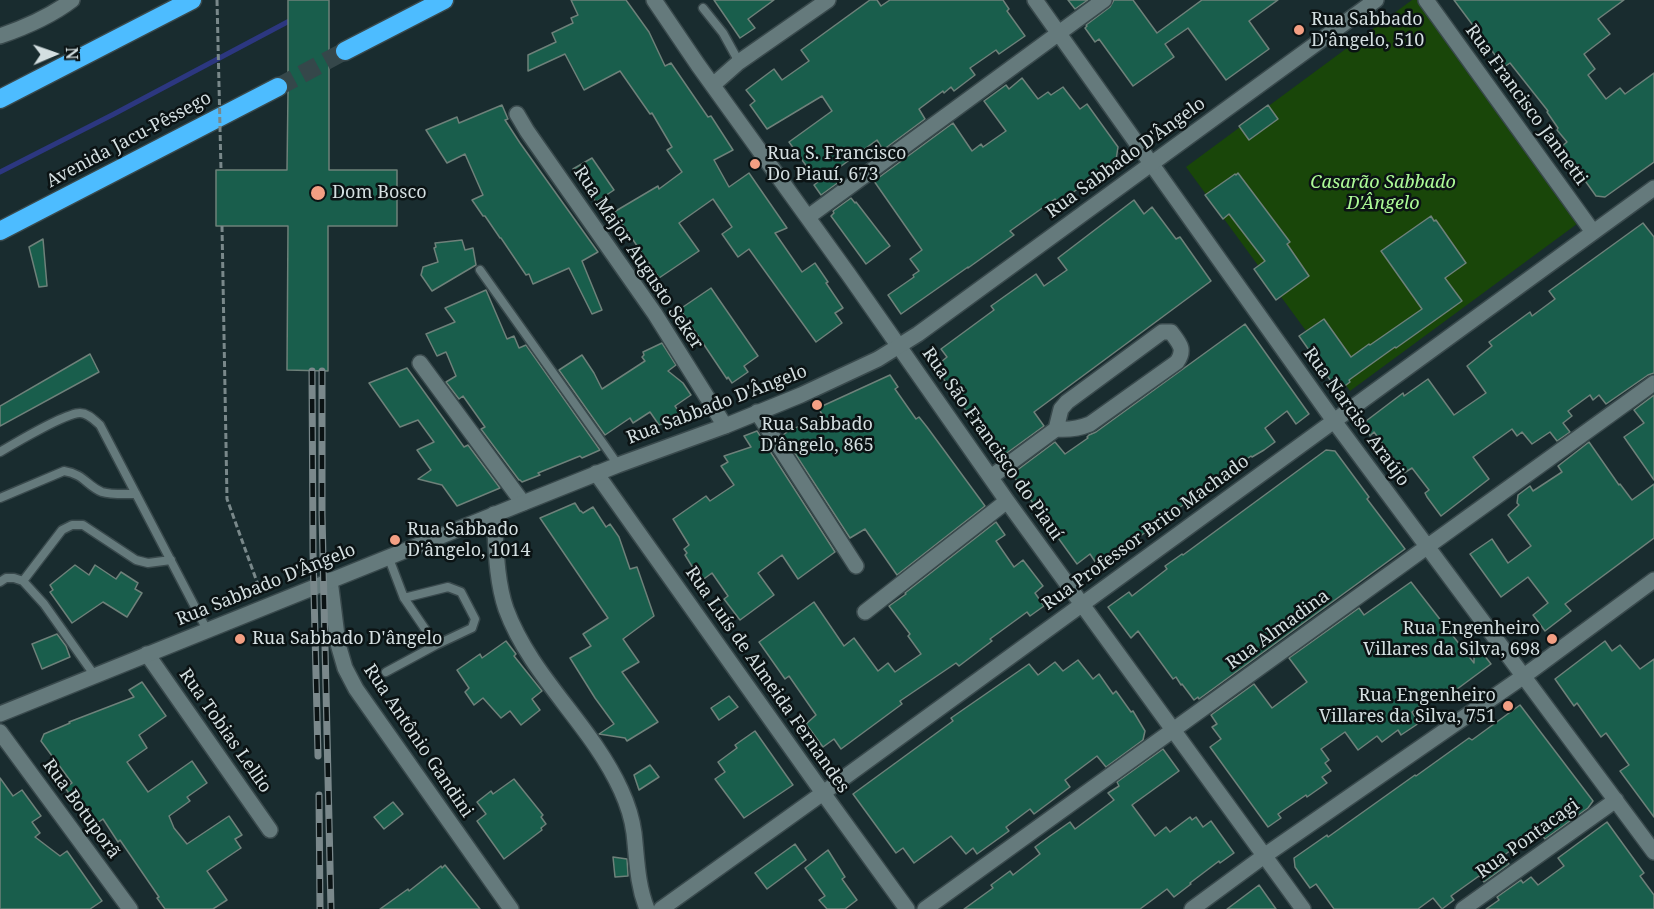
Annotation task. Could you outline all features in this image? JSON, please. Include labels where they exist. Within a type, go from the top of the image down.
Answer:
[{"type":"highway","points":[[0,99],[192,0]]},
{"type":"highway","points":[[345,51],[444,0]]},
{"type":"highway","name":"Avenida Jacu-Pêssego","points":[[0,231],[278,87]]},
{"type":"street","points":[[0,36],[26,27],[72,0]]},
{"type":"street","name":"Rua São Francisco do Piauí","points":[[654,0],[1007,501],[1303,909]]},
{"type":"street","points":[[713,85],[739,62],[828,0]]},
{"type":"street","name":"Rua Narciso Araújo","points":[[1035,0],[1334,422],[1654,852]]},
{"type":"street","points":[[808,218],[1104,0]]},
{"type":"street","name":"Rua Sabbado D'Ângelo","points":[[0,714],[596,473],[725,426],[878,359],[918,334],[1376,0]]},
{"type":"street","name":"Rua Francisco Jannetti","points":[[1426,0],[1593,232]]},
{"type":"street","name":"Rua Major Augusto Seker","points":[[517,114],[655,314],[725,426]]},
{"type":"street","name":"Rua Professor Brito Machado","points":[[661,909],[1654,188]]},
{"type":"street","points":[[991,477],[1056,429],[1062,409],[1067,402],[1162,332],[1171,332],[1182,351],[1177,362],[1090,424],[1070,430],[1056,429]]},
{"type":"street","points":[[420,363],[523,502]]},
{"type":"street","name":"Rua Almadina","points":[[925,909],[1654,383]]},
{"type":"street","points":[[757,412],[856,566]]},
{"type":"street","name":"Rua Luís de Almeida Fernandes","points":[[596,473],[907,909]]},
{"type":"street","points":[[865,612],[1007,501]]},
{"type":"street","points":[[494,514],[500,583],[506,608],[537,666],[597,746],[620,788],[634,831],[640,893],[647,909]]},
{"type":"street","name":"Rua Antônio Gandini","points":[[330,580],[338,644],[345,668],[356,689],[511,909]]},
{"type":"street","points":[[1192,909],[1264,856],[1653,584]]},
{"type":"street","name":"Rua Tobias Lellio","points":[[147,654],[270,830]]},
{"type":"street","name":"Rua Botuporã","points":[[0,732],[130,909]]},
{"type":"street","name":"Rua Pontacagi","points":[[1464,909],[1616,800]]},
{"type":"lane","points":[[703,8],[723,33],[739,62]]},
{"type":"lane","points":[[480,270],[618,465]]},
{"type":"lane","points":[[0,452],[65,417],[80,413],[100,425],[207,630]]},
{"type":"lane","points":[[0,498],[64,471],[75,472],[100,491],[113,494],[136,494]]},
{"type":"lane","points":[[23,581],[62,530],[72,525],[83,525],[135,560],[148,563],[171,560]]},
{"type":"lane","points":[[388,556],[404,598],[436,645]]},
{"type":"lane","points":[[0,582],[6,578],[23,581],[44,604],[95,676]]},
{"type":"lane","points":[[386,672],[472,628],[475,619],[461,592],[448,588],[404,598]]},
{"type":"path","points":[[218,0],[220,170]]},
{"type":"path","points":[[222,226],[227,499],[265,606]]},
{"type":"green space","name":"Casarão Sabbado D'Ângelo","points":[[1412,0],[1419,0],[1581,221],[1350,391],[1186,167]]},
{"type":"building","points":[[288,0],[329,0],[329,170],[397,170],[397,226],[328,226],[328,371],[287,370],[288,226],[216,226],[216,170],[287,170]]},
{"type":"building","points":[[571,0],[626,0],[649,32],[665,66],[671,63],[708,117],[711,116],[733,150],[714,160],[729,187],[749,173],[787,228],[775,233],[802,272],[815,263],[828,282],[826,283],[843,308],[835,313],[842,323],[816,342],[749,249],[738,257],[722,234],[732,227],[713,199],[679,223],[699,251],[659,278],[614,212],[658,186],[659,189],[682,172],[667,150],[672,147],[652,113],[650,114],[620,71],[584,90],[565,54],[528,71],[528,55],[556,42],[552,33],[573,23],[571,18],[578,15]]},
{"type":"building","points":[[714,0],[774,0],[748,19],[755,28],[740,38]]},
{"type":"building","points":[[870,0],[877,0],[881,6],[890,0],[1003,0],[1009,9],[1007,11],[1025,36],[999,54],[996,50],[970,68],[975,75],[954,91],[951,87],[944,93],[943,91],[919,109],[925,119],[883,150],[877,140],[833,172],[839,182],[821,195],[814,185],[818,182],[789,142],[832,111],[822,96],[767,129],[750,105],[755,101],[746,90],[774,69],[782,80],[809,61],[801,50]]},
{"type":"building","points":[[1068,0],[1088,0],[1075,9]]},
{"type":"building","points":[[1114,0],[1133,0],[1157,33],[1202,0],[1278,0],[1249,21],[1269,49],[1226,80],[1188,28],[1165,44],[1174,57],[1133,86],[1099,39],[1095,42],[1085,28],[1110,7]]},
{"type":"building","points":[[1454,0],[1624,0],[1598,19],[1610,34],[1584,54],[1595,69],[1588,75],[1606,99],[1620,88],[1625,94],[1654,73],[1654,162],[1605,197],[1596,196],[1561,147],[1567,142],[1557,130],[1548,111],[1510,63],[1504,67]]},
{"type":"building","points":[[1022,78],[1038,99],[1048,92],[1051,95],[1063,87],[1080,109],[1087,104],[1118,147],[1116,160],[1059,203],[1055,199],[1010,231],[1014,235],[901,314],[888,295],[919,271],[910,259],[922,250],[874,181],[953,123],[972,151],[981,144],[983,147],[1006,131],[984,101],[1006,85],[1009,89]]},
{"type":"building","points":[[502,105],[508,119],[505,120],[520,143],[598,252],[582,261],[602,310],[592,314],[569,268],[533,284],[529,274],[526,275],[472,200],[483,195],[465,154],[447,163],[426,130],[457,117],[459,123]]},
{"type":"building","points":[[1268,105],[1278,119],[1249,140],[1239,126]]},
{"type":"building","points":[[592,158],[614,190],[596,202],[573,169]]},
{"type":"building","points":[[1238,173],[1290,242],[1287,244],[1309,276],[1276,300],[1254,269],[1265,261],[1229,214],[1223,219],[1205,195]]},
{"type":"building","points":[[851,198],[890,246],[866,264],[831,216],[833,211]]},
{"type":"building","points":[[1134,200],[1144,214],[1152,207],[1176,239],[1180,237],[1211,281],[1034,412],[1044,426],[1000,458],[935,367],[947,357],[941,349],[994,310],[991,306],[1036,274],[1044,286],[1067,270],[1058,258]]},
{"type":"building","points":[[1431,216],[1466,263],[1445,278],[1462,301],[1349,380],[1350,382],[1338,391],[1299,336],[1324,319],[1351,357],[1422,309],[1381,251]]},
{"type":"building","points":[[1643,223],[1654,237],[1654,373],[1606,404],[1599,395],[1593,400],[1590,395],[1568,411],[1572,416],[1563,423],[1570,432],[1557,441],[1550,432],[1532,444],[1522,432],[1517,436],[1512,429],[1473,457],[1489,479],[1441,516],[1425,493],[1429,490],[1412,468],[1404,473],[1374,432],[1370,436],[1366,421],[1403,393],[1404,396],[1428,379],[1454,415],[1486,393],[1467,366],[1492,346],[1489,342],[1530,312],[1532,316],[1555,299],[1549,291]]},
{"type":"building","points":[[43,239],[47,286],[39,287],[29,247]]},
{"type":"building","points":[[462,240],[465,250],[473,248],[476,265],[432,291],[421,275],[423,267],[438,262],[435,243]]},
{"type":"building","points":[[711,288],[758,356],[744,366],[748,372],[732,383],[680,309]]},
{"type":"building","points":[[486,290],[507,339],[514,336],[519,348],[526,345],[600,450],[538,473],[540,475],[522,482],[481,429],[485,427],[463,396],[459,399],[446,382],[456,376],[446,352],[437,356],[426,334],[455,322],[445,308]]},
{"type":"building","points":[[1245,324],[1309,414],[1296,424],[1287,411],[1265,428],[1275,442],[1251,456],[1121,550],[1119,547],[1096,563],[1090,554],[1077,564],[1012,474],[1055,442],[1065,454]]},
{"type":"building","points":[[662,343],[676,365],[668,371],[683,383],[691,395],[675,406],[682,416],[659,425],[650,412],[633,423],[630,418],[605,435],[559,370],[582,355],[602,389],[645,361],[642,357],[643,352]]},
{"type":"building","points":[[90,354],[99,372],[0,426],[0,406]]},
{"type":"building","points":[[407,368],[464,447],[468,445],[500,488],[457,506],[442,485],[418,479],[431,470],[417,450],[434,442],[418,420],[400,427],[369,383]]},
{"type":"building","points":[[890,375],[898,387],[895,389],[916,419],[919,417],[927,427],[985,506],[897,575],[865,529],[850,538],[783,435],[824,417],[818,408]]},
{"type":"building","points":[[1654,395],[1654,480],[1624,437],[1644,423],[1634,410]]},
{"type":"building","points":[[757,431],[835,552],[798,579],[782,555],[758,573],[774,595],[740,620],[724,599],[728,596],[712,573],[701,581],[685,555],[687,553],[684,549],[689,545],[673,519],[706,496],[710,501],[734,485],[721,466],[728,462],[724,456],[751,447],[744,436]]},
{"type":"building","points":[[1589,442],[1632,500],[1654,484],[1654,538],[1565,604],[1571,611],[1545,631],[1533,615],[1548,603],[1528,577],[1501,597],[1470,554],[1492,539],[1508,563],[1531,546],[1508,515],[1519,505],[1518,495],[1530,486],[1533,491],[1562,472],[1558,466]]},
{"type":"building","points":[[1326,450],[1335,451],[1369,497],[1367,499],[1405,549],[1199,699],[1198,697],[1194,700],[1176,677],[1173,679],[1138,631],[1131,638],[1108,607],[1129,592],[1132,596],[1167,569],[1165,566]]},
{"type":"building","points":[[575,503],[583,513],[593,507],[606,527],[610,524],[619,537],[630,569],[637,567],[654,616],[623,639],[639,662],[622,672],[658,722],[627,741],[625,738],[599,734],[614,724],[570,658],[591,646],[583,634],[608,618],[540,518]]},
{"type":"building","points":[[996,522],[1005,535],[996,541],[1014,567],[1023,560],[1043,586],[1035,593],[1044,606],[1030,616],[1027,612],[990,639],[992,641],[959,666],[956,663],[900,701],[902,704],[841,749],[834,739],[823,747],[806,724],[816,715],[789,676],[785,679],[759,642],[814,602],[844,646],[854,638],[878,671],[888,663],[895,672],[921,654],[908,636],[910,634],[889,606]]},
{"type":"building","points":[[75,565],[89,575],[95,565],[116,579],[121,572],[138,583],[135,589],[142,593],[127,617],[103,602],[72,623],[50,592],[53,590],[50,585]]},
{"type":"building","points":[[1411,582],[1474,663],[1474,642],[1491,664],[1445,698],[1440,692],[1412,712],[1419,723],[1401,735],[1398,730],[1382,742],[1377,736],[1358,750],[1345,732],[1321,749],[1329,760],[1325,763],[1331,771],[1322,777],[1327,783],[1278,814],[1281,818],[1268,827],[1210,747],[1221,739],[1212,727],[1217,724],[1211,715],[1254,684],[1272,708],[1307,682],[1289,658],[1359,608],[1364,615]]},
{"type":"building","points":[[57,634],[66,646],[70,657],[42,669],[32,644]]},
{"type":"building","points":[[506,641],[516,654],[514,656],[542,691],[532,699],[540,710],[521,725],[510,711],[501,718],[483,698],[474,705],[465,692],[469,688],[457,670],[480,654],[482,658]]},
{"type":"building","points":[[1605,641],[1612,651],[1620,645],[1640,669],[1654,659],[1654,817],[1620,771],[1629,765],[1606,733],[1601,737],[1577,703],[1574,706],[1555,679]]},
{"type":"building","points":[[1078,660],[1093,679],[1099,674],[1113,694],[1116,691],[1131,712],[1133,711],[1145,731],[1143,740],[1106,767],[1097,756],[1065,780],[1070,787],[1034,814],[1030,809],[1006,827],[1009,831],[977,854],[973,848],[966,854],[951,836],[914,863],[903,848],[896,853],[853,794],[953,721],[951,718],[1029,664],[1038,675],[1055,662],[1063,671]]},
{"type":"building","points":[[142,682],[166,716],[139,735],[147,748],[127,762],[148,792],[192,761],[207,783],[187,797],[190,801],[169,816],[174,828],[187,844],[229,816],[242,835],[235,839],[241,848],[207,871],[227,900],[213,909],[165,909],[120,840],[118,842],[103,819],[93,826],[65,788],[72,783],[41,741],[44,734],[69,722],[134,697],[129,690]]},
{"type":"building","points":[[729,696],[738,707],[719,720],[711,708]]},
{"type":"building","points":[[1520,705],[1593,801],[1588,808],[1545,839],[1538,830],[1503,856],[1509,864],[1484,882],[1479,876],[1451,896],[1454,900],[1442,909],[1433,898],[1418,909],[1334,909],[1316,884],[1310,888],[1295,867],[1294,858],[1327,835],[1328,837],[1469,738],[1472,740]]},
{"type":"building","points":[[755,731],[793,785],[744,818],[715,779],[725,772],[718,762],[737,748],[735,745]]},
{"type":"building","points":[[1163,749],[1179,771],[1132,805],[1155,836],[1166,827],[1170,832],[1190,817],[1192,820],[1196,817],[1203,827],[1211,821],[1234,853],[1220,863],[1219,861],[1174,897],[1167,889],[1140,909],[964,909],[993,888],[991,885],[1010,871],[1013,875],[1040,854],[1035,847],[1050,836],[1070,822],[1075,829],[1114,800],[1108,793],[1119,786],[1117,782]]},
{"type":"building","points":[[650,765],[659,777],[639,790],[634,775]]},
{"type":"building","points":[[0,778],[13,796],[22,790],[41,816],[32,822],[40,833],[35,837],[60,856],[67,851],[102,901],[90,909],[0,909]]},
{"type":"building","points":[[514,779],[543,815],[541,817],[546,824],[541,828],[542,830],[504,859],[477,821],[486,814],[477,802],[491,791],[493,794]]},
{"type":"building","points":[[393,802],[403,814],[384,829],[374,817]]},
{"type":"building","points":[[1607,822],[1644,873],[1640,876],[1654,895],[1654,909],[1486,909],[1499,900],[1497,897],[1521,880],[1523,883],[1531,877],[1538,885],[1564,866],[1558,858]]},
{"type":"building","points":[[795,844],[806,860],[767,889],[755,873]]},
{"type":"building","points":[[828,850],[845,877],[842,879],[857,900],[845,909],[827,909],[819,900],[825,896],[805,868]]},
{"type":"building","points":[[613,857],[627,859],[628,876],[615,877]]},
{"type":"building","points":[[445,865],[480,909],[380,909],[408,889],[409,891],[441,866],[442,868]]},
{"type":"building","points":[[1259,885],[1276,909],[1227,909]]},
{"type":"waterway","points":[[0,172],[293,19]]},
{"type":"tunnel","points":[[278,87],[345,51]]},
{"type":"railway","points":[[312,371],[313,552],[318,756]]},
{"type":"railway","points":[[322,371],[322,514],[331,909]]},
{"type":"railway","points":[[319,795],[320,909]]},
{"type":"place","name":"Rua Sabbado D'ângelo, 510","points":[[1299,30]]},
{"type":"place","name":"Rua S. Francisco Do Piauí, 673","points":[[755,164]]},
{"type":"place","name":"Dom Bosco","points":[[318,193]]},
{"type":"place","name":"Rua Sabbado D'ângelo, 865","points":[[817,405]]},
{"type":"place","name":"Rua Sabbado D'ângelo, 1014","points":[[395,540]]},
{"type":"place","name":"Rua Sabbado D'ângelo","points":[[240,639]]},
{"type":"place","name":"Rua Engenheiro Villares da Silva, 698","points":[[1552,639]]},
{"type":"place","name":"Rua Engenheiro Villares da Silva, 751","points":[[1508,706]]}]
